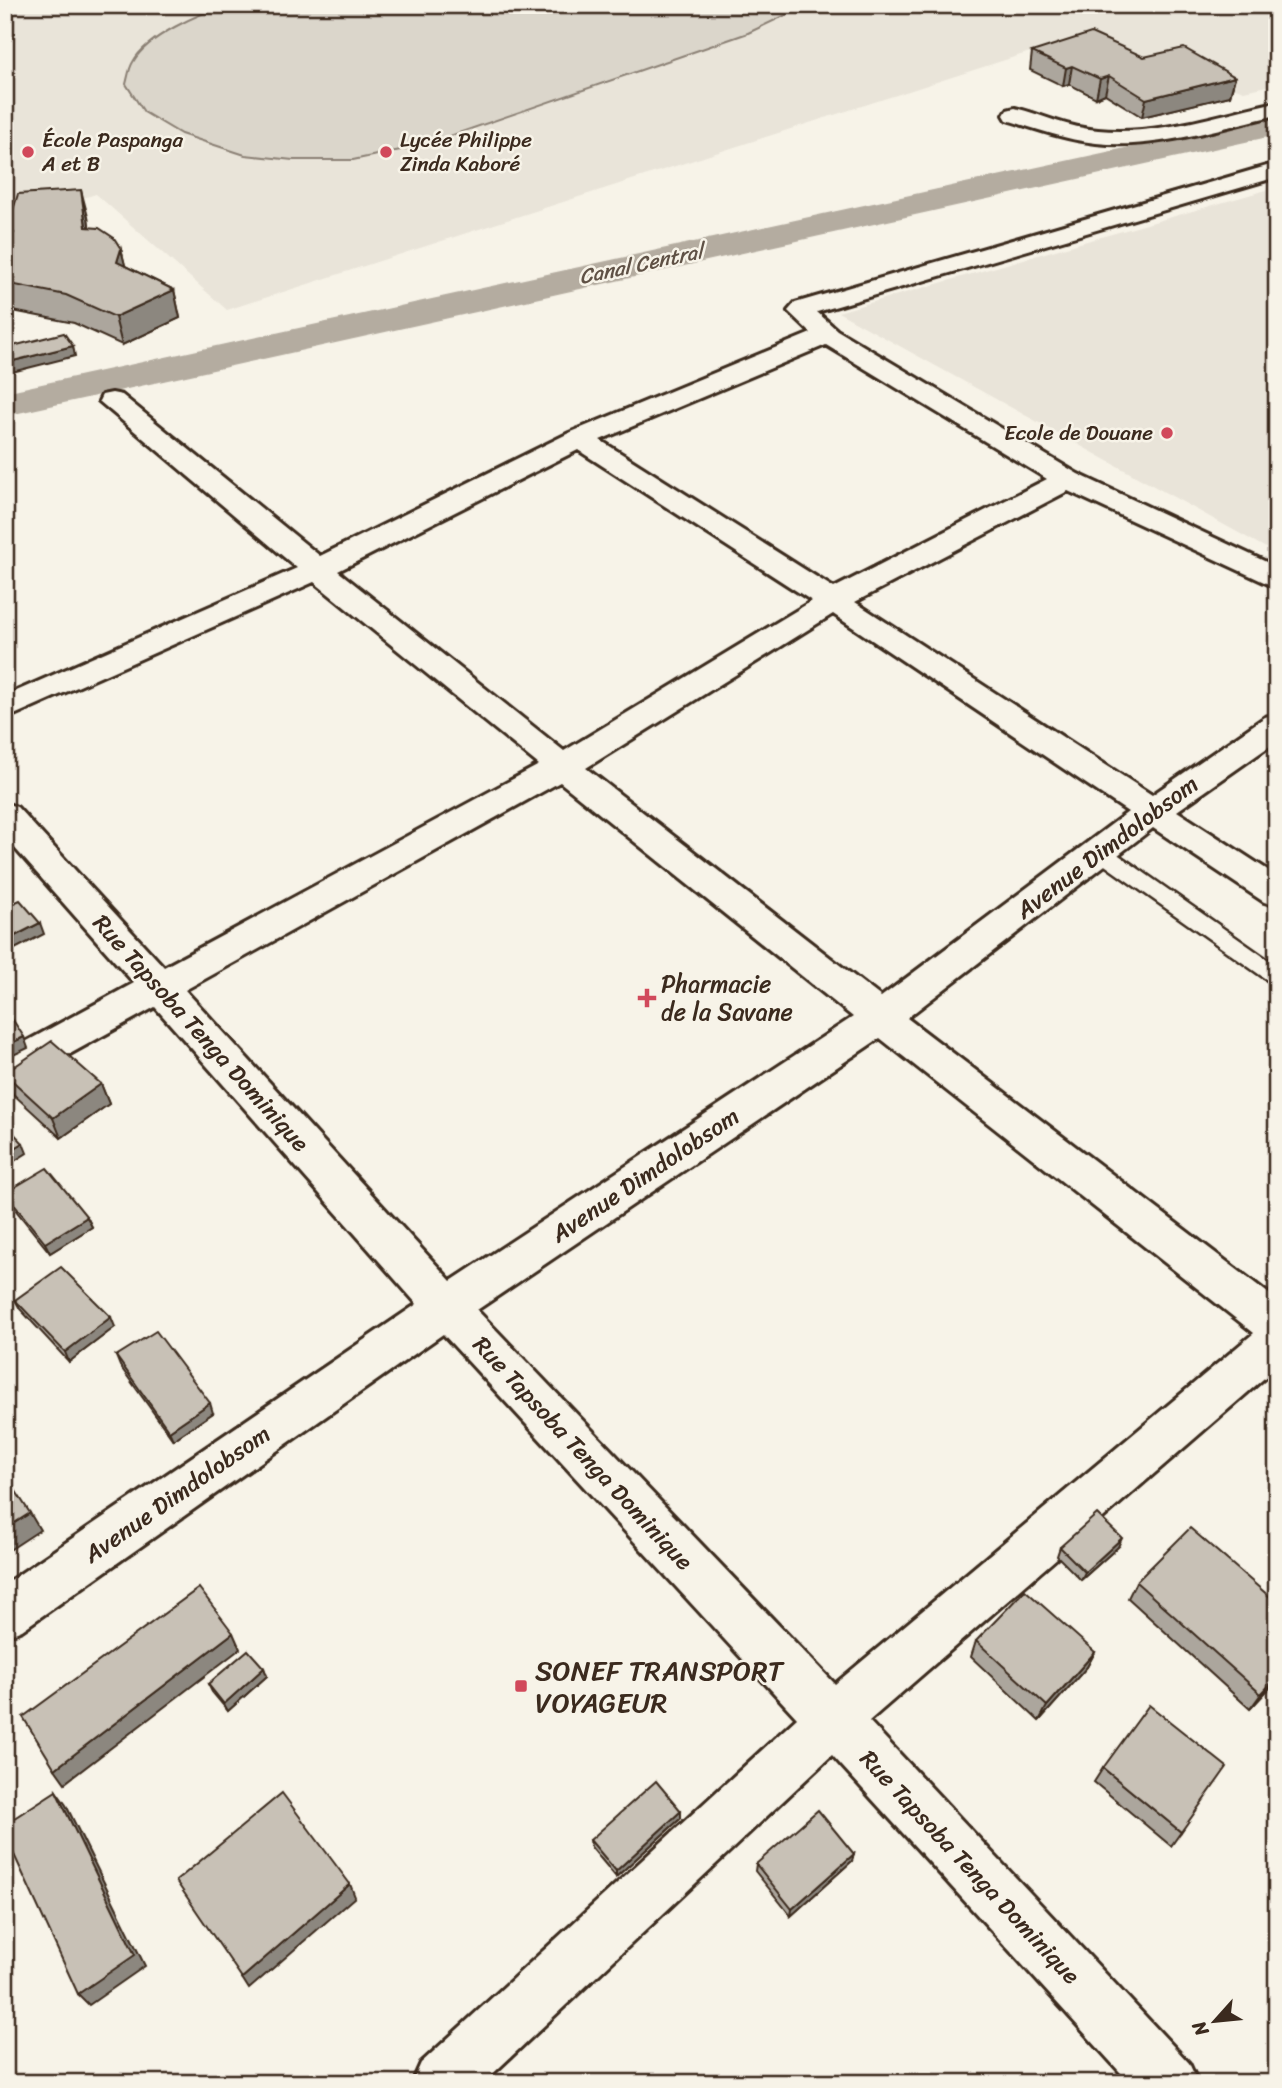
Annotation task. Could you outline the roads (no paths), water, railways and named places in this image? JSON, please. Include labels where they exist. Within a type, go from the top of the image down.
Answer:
[{"type":"street","points":[[1015,115],[1053,128],[1099,137],[1145,135],[1277,108]]},
{"type":"street","points":[[1277,170],[801,311],[828,335],[1068,480],[1277,579]]},
{"type":"street","points":[[5,709],[316,570],[579,439],[828,335]]},
{"type":"street","points":[[112,401],[316,570],[880,1018],[1277,1325]]},
{"type":"street","points":[[579,439],[833,601],[1277,893]]},
{"type":"street","points":[[5,1071],[564,766],[833,601],[1068,480]]},
{"type":"street","name":"Avenue Dimdolobsom","points":[[5,1614],[447,1307],[880,1018],[1151,812],[1277,725]]},
{"type":"street","name":"Rue Tapsoba Tenga Dominique","points":[[5,815],[558,1428],[833,1719],[1169,2083]]},
{"type":"street","points":[[441,2083],[833,1719],[1277,1340]]},
{"type":"lane","points":[[1099,852],[1277,977]]},
{"type":"waterway","name":"Canal Central","points":[[5,404],[1277,125]]},
{"type":"place","name":"École Paspanga A et B","points":[[28,152]]},
{"type":"place","name":"Lycée Philippe Zinda Kaboré","points":[[386,152]]},
{"type":"place","name":"Ecole de Douane","points":[[1167,433]]},
{"type":"place","name":"Pharmacie de la Savane","points":[[647,998]]},
{"type":"place","name":"SONEF TRANSPORT VOYAGEUR","points":[[521,1686]]}]
